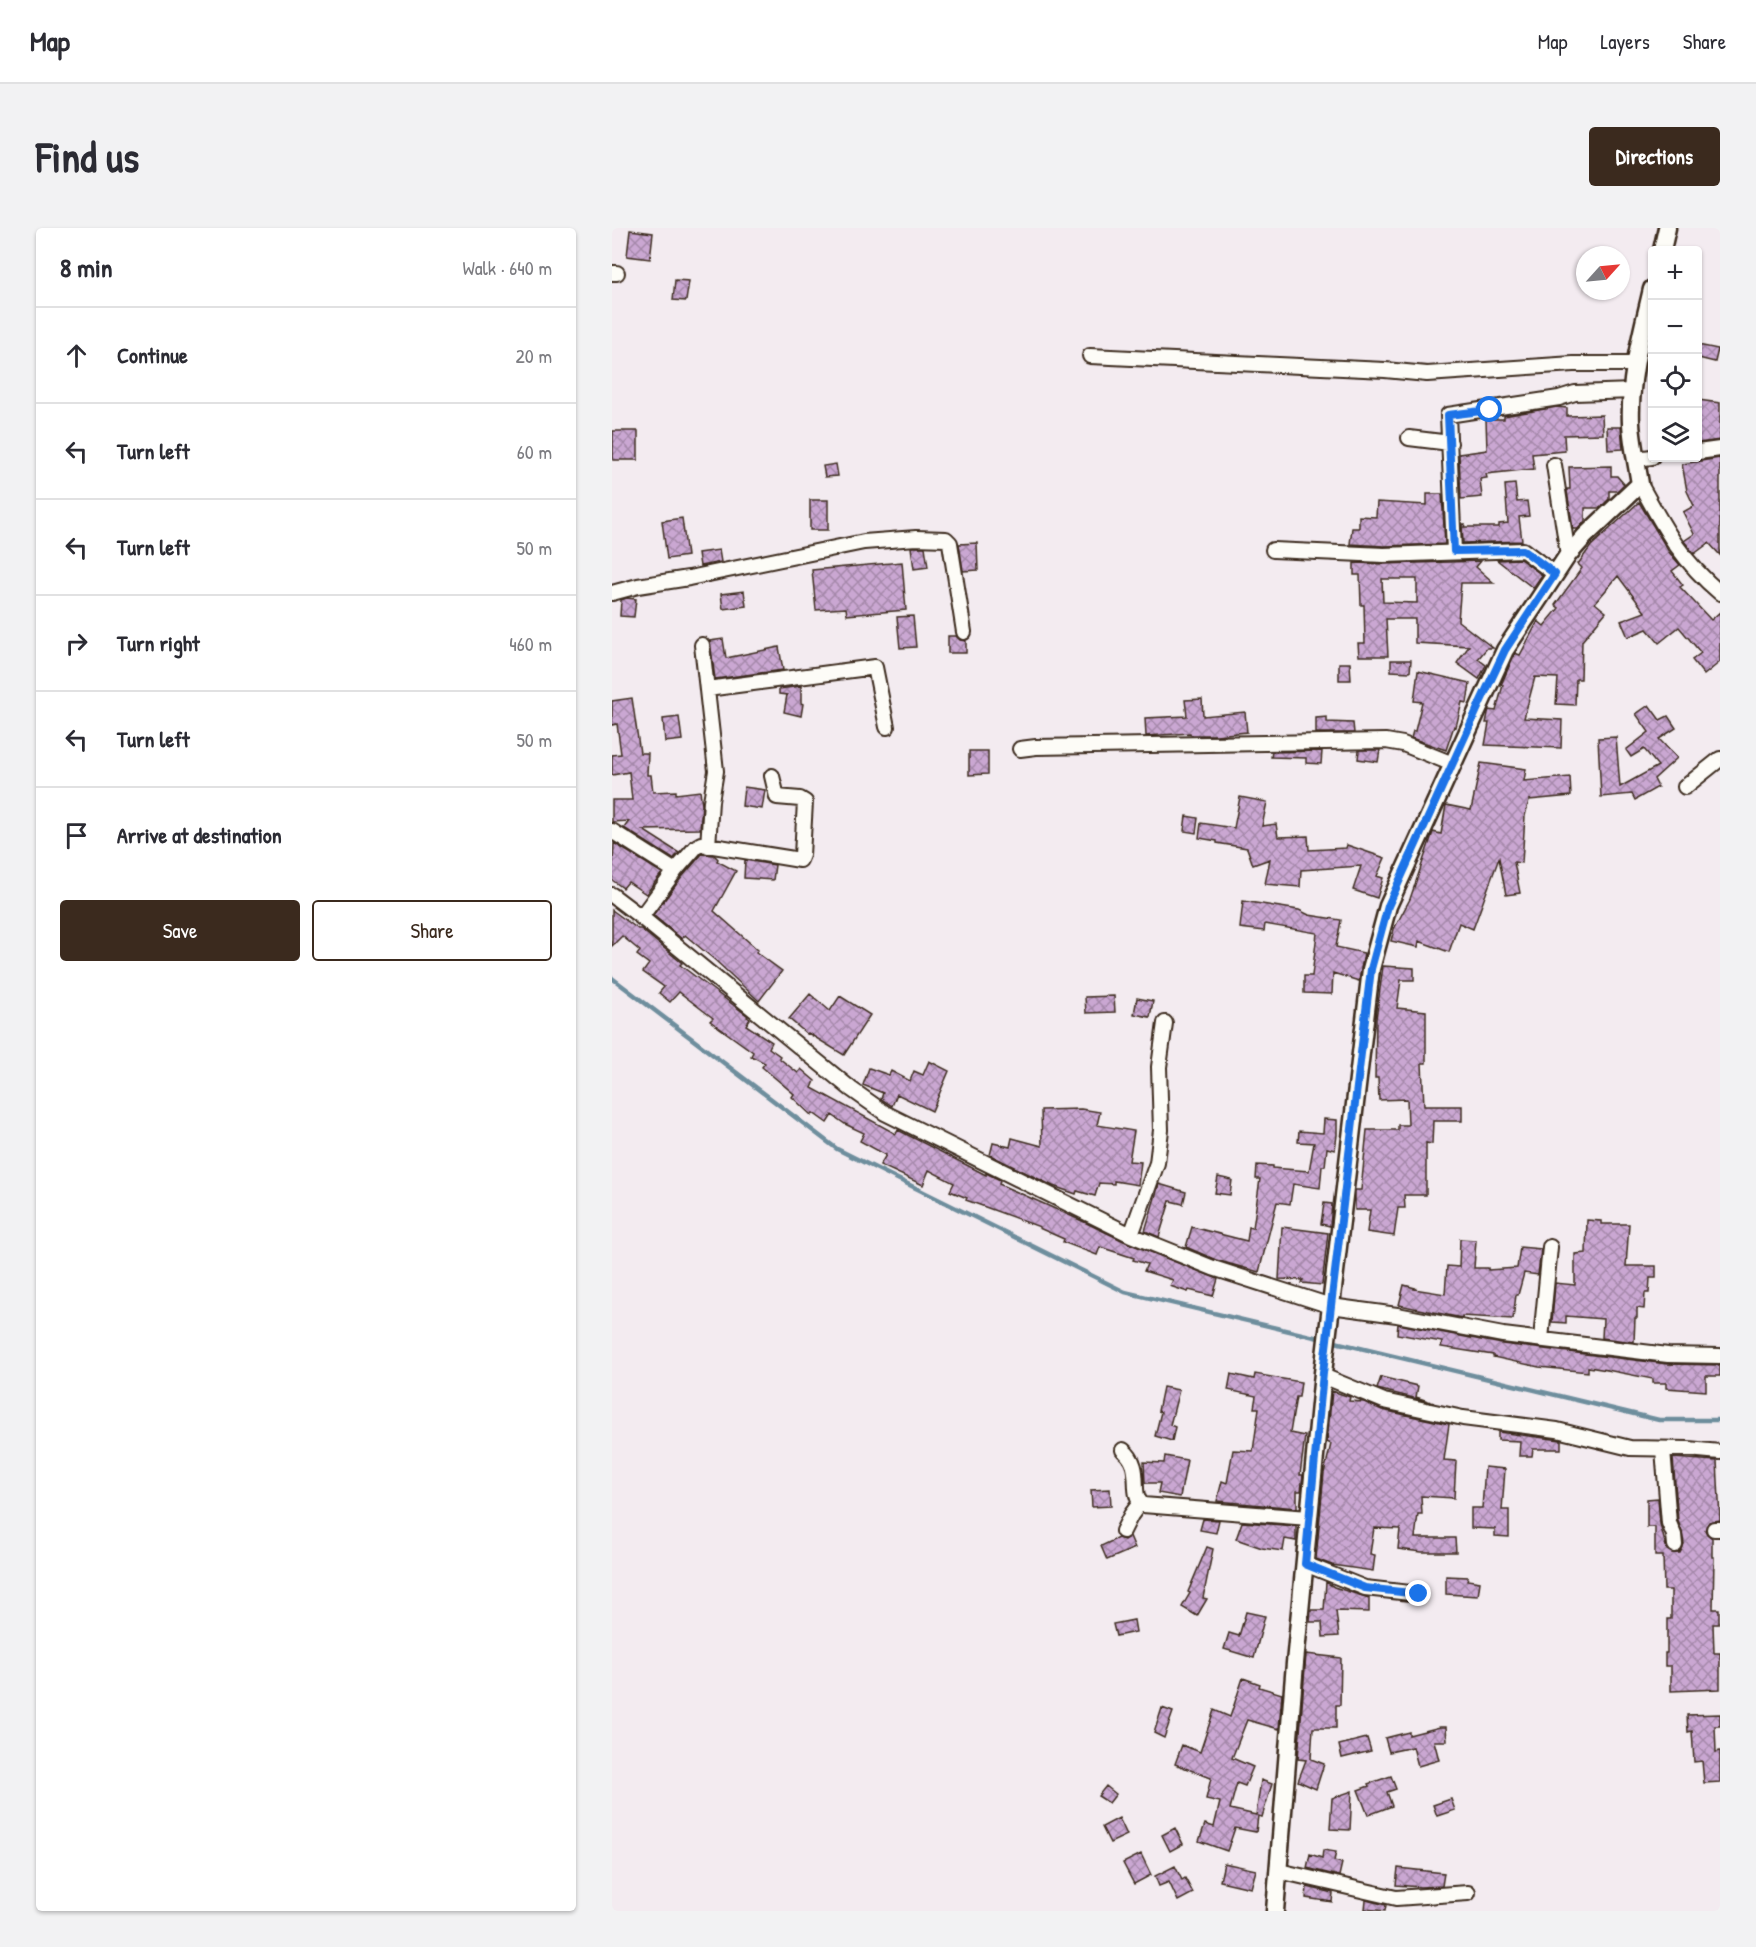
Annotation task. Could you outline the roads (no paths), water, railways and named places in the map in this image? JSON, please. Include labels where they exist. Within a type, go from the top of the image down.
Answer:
[{"type":"street","points":[[1663,246],[1667,228]]},
{"type":"street","points":[[1650,300],[1635,364],[1631,422],[1644,458],[1640,484],[1674,545],[1697,574],[1720,593]]},
{"type":"street","points":[[1090,356],[1427,374],[1573,364],[1635,364]]},
{"type":"street","points":[[1454,551],[1448,415],[1559,398],[1575,393],[1633,391]]},
{"type":"street","points":[[1409,438],[1450,443]]},
{"type":"street","points":[[1702,451],[1720,449]]},
{"type":"street","points":[[1554,465],[1568,555]]},
{"type":"street","points":[[1275,1911],[1294,1663],[1323,1375],[1371,969],[1388,906],[1505,650],[1568,555],[1584,536],[1640,484]]},
{"type":"street","points":[[612,593],[864,542],[916,538],[946,539],[950,543],[964,632]]},
{"type":"street","points":[[1273,550],[1384,555],[1523,550],[1555,574]]},
{"type":"street","points":[[702,645],[716,778],[711,801],[708,846]]},
{"type":"street","points":[[707,689],[875,667],[887,727]]},
{"type":"street","points":[[1020,748],[1386,741],[1403,744],[1453,764]]},
{"type":"street","points":[[1685,788],[1720,759]]},
{"type":"street","points":[[641,916],[698,845],[800,860],[805,802],[800,799],[777,797],[772,776]]},
{"type":"street","points":[[612,831],[675,871]]},
{"type":"street","points":[[612,895],[641,916],[851,1089],[885,1113],[1131,1235],[1330,1313],[1397,1315],[1541,1340],[1668,1355],[1720,1356]]},
{"type":"street","points":[[1131,1235],[1157,1162],[1161,1130],[1159,1066],[1165,1023]]},
{"type":"street","points":[[1541,1340],[1550,1247]]},
{"type":"street","points":[[1323,1375],[1384,1401],[1463,1418],[1557,1430],[1630,1449],[1688,1449],[1720,1452]]},
{"type":"street","points":[[1661,1449],[1667,1511],[1675,1545]]},
{"type":"street","points":[[1123,1450],[1131,1458],[1135,1468],[1136,1496],[1143,1505],[1309,1518]]},
{"type":"street","points":[[1123,1531],[1140,1503]]},
{"type":"street","points":[[1305,1564],[1365,1588],[1419,1594]]},
{"type":"street","points":[[1278,1871],[1396,1898],[1468,1893]]},
{"type":"waterway","points":[[612,978],[837,1149],[1125,1292],[1323,1339]]},
{"type":"waterway","points":[[1331,1341],[1659,1420],[1720,1420]]}]
